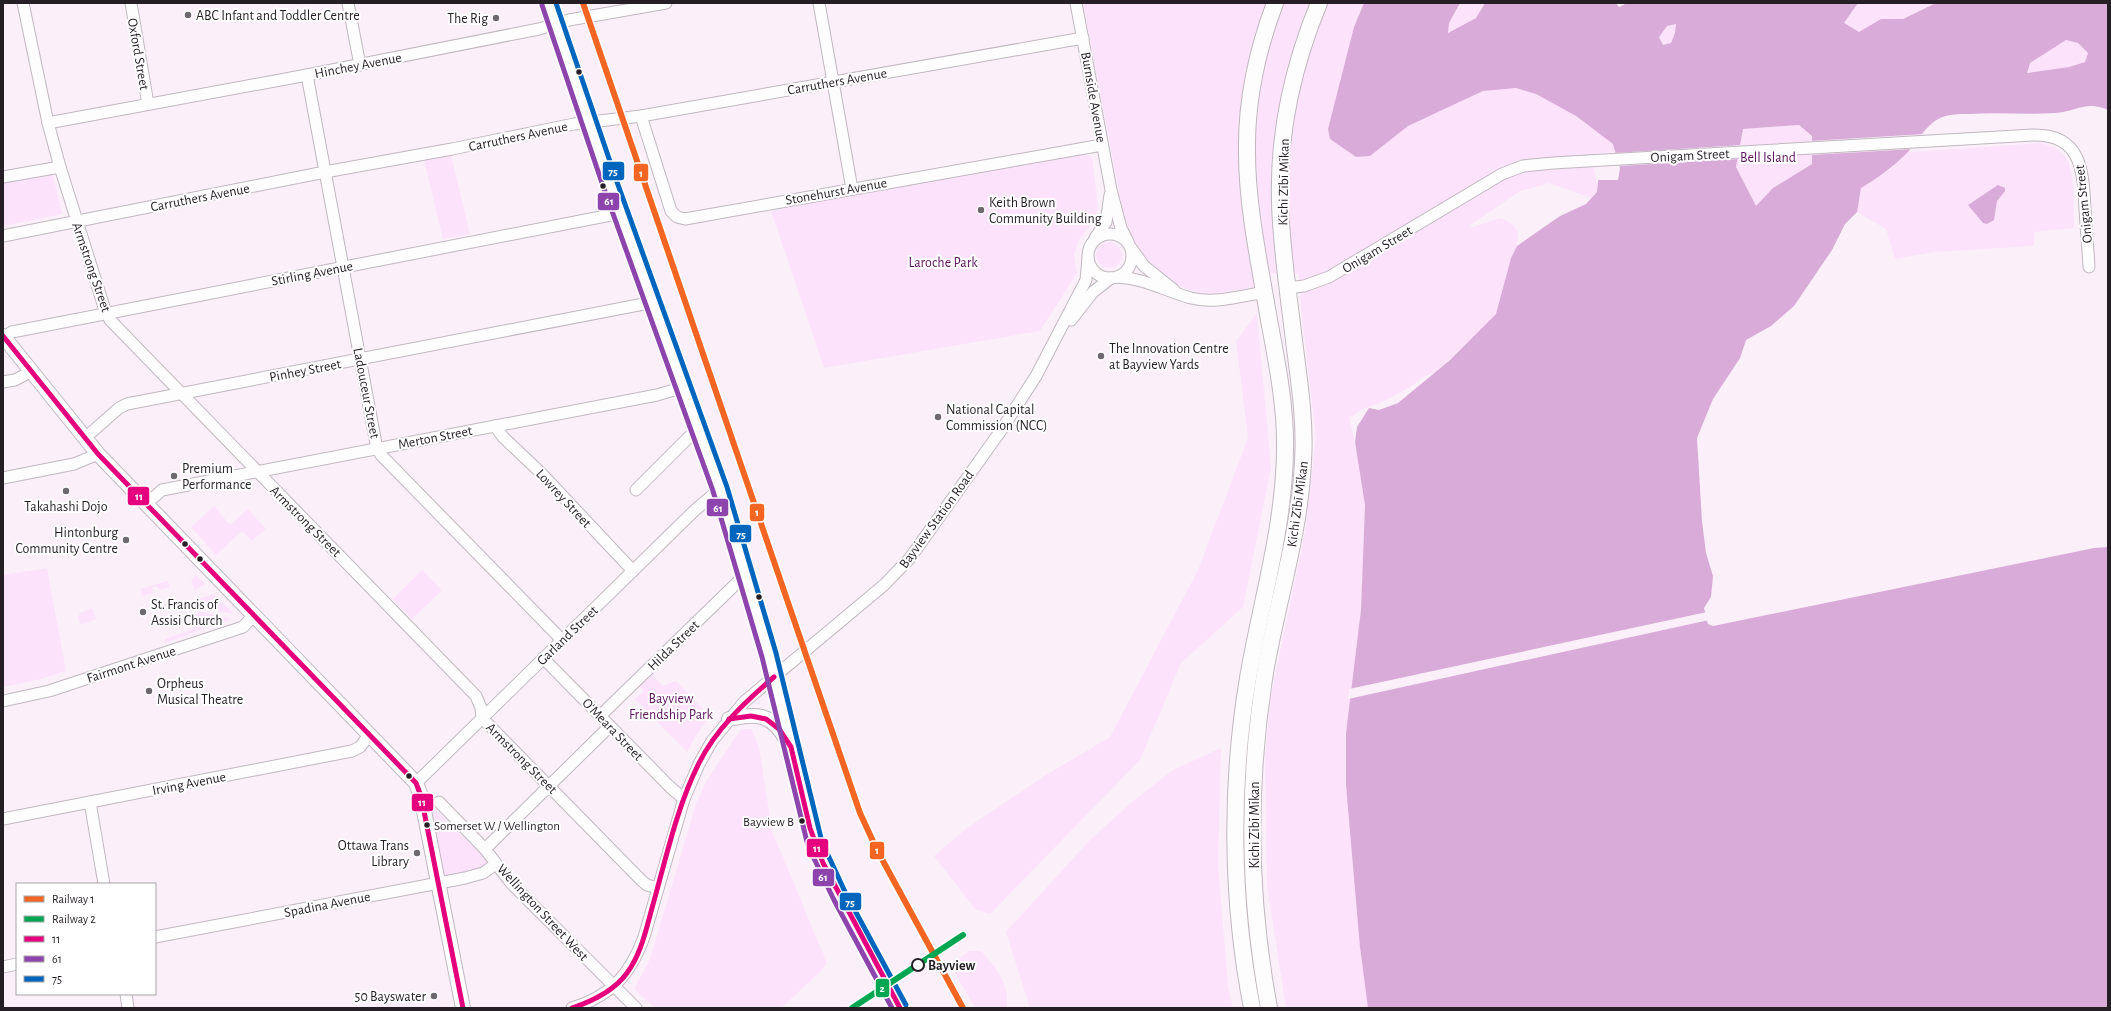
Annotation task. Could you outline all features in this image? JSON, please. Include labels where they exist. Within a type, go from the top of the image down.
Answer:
[{"type":"highway","name":"Kichi Zībī Mīkan","points":[[1252,1008],[1244,963],[1240,915],[1236,837],[1238,756],[1248,681],[1278,529],[1285,473],[1283,404],[1250,196],[1247,146],[1249,108],[1254,75],[1265,29],[1275,3]]},
{"type":"highway","name":"Kichi Zībī Mīkan","points":[[1269,1008],[1255,905],[1252,815],[1256,751],[1264,680],[1295,529],[1303,460],[1302,414],[1287,288],[1280,206],[1282,141],[1291,88],[1298,61],[1319,3]]},
{"type":"highway","points":[[1265,292],[1287,288]]},
{"type":"main road","points":[[549,3],[589,123],[720,488],[746,574],[774,677],[815,844],[823,863],[900,1008]]},
{"type":"main road","points":[[3,336],[30,372],[98,454],[416,783],[421,796],[463,1008]]},
{"type":"main road","points":[[729,719],[749,715],[760,715],[767,718],[779,728],[791,747]]},
{"type":"street","name":"Armstrong Street","points":[[23,3],[48,123],[76,221],[106,313],[118,328],[476,696],[481,708],[482,718],[647,885],[658,888]]},
{"type":"street","name":"Oxford Street","points":[[131,3],[148,104]]},
{"type":"street","points":[[348,3],[360,65]]},
{"type":"street","name":"Hinchey Avenue","points":[[48,123],[360,65],[539,29],[575,19],[666,3]]},
{"type":"street","points":[[819,3],[852,189]]},
{"type":"street","name":"Burnside Avenue","points":[[1076,3],[1102,145],[1119,223],[1129,244],[1144,266],[1177,293]]},
{"type":"street","name":"Carruthers Avenue","points":[[3,236],[574,124],[611,121],[641,116],[1083,38]]},
{"type":"street","name":"Ladouceur Street","points":[[307,75],[377,449],[381,455],[562,640]]},
{"type":"street","name":"Stonehurst Avenue","points":[[641,116],[670,209],[677,217],[685,218],[1102,145]]},
{"type":"street","name":"Onigam Street","points":[[1287,288],[1312,284],[1337,273],[1502,174],[1522,166],[1553,162],[1597,161],[2041,134],[2062,141],[2070,147],[2079,161],[2082,173],[2089,267]]},
{"type":"street","points":[[3,177],[60,167]]},
{"type":"street","name":"Burnside Avenue","points":[[1095,239],[1106,222],[1111,190]]},
{"type":"street","name":"Stirling Avenue","points":[[3,336],[12,332],[106,313],[621,213]]},
{"type":"street","points":[[1114,277],[1124,273],[1130,266],[1132,255],[1129,244],[1117,234],[1111,233],[1100,235],[1089,247],[1088,258],[1093,271],[1103,277],[1141,280],[1155,287],[1191,298],[1211,300],[1265,292]]},
{"type":"street","name":"Bayview Station Road","points":[[572,1008],[597,999],[614,986],[636,958],[684,799],[702,757],[729,719],[744,702],[884,585],[910,558],[1008,421],[1060,333],[1086,280],[1088,258]]},
{"type":"street","name":"Bayview Station Road","points":[[1060,333],[1093,292],[1114,277]]},
{"type":"street","name":"Pinhey Street","points":[[85,438],[122,406],[182,393],[654,302]]},
{"type":"street","points":[[3,382],[15,380],[30,372]]},
{"type":"street","name":"Merton Street","points":[[141,500],[153,498],[162,490],[657,395],[684,387]]},
{"type":"street","name":"Lowrey Street","points":[[495,426],[503,437],[542,474],[633,571]]},
{"type":"street","points":[[636,490],[690,436],[700,433]]},
{"type":"street","points":[[3,478],[74,464],[98,454]]},
{"type":"street","name":"Garland Street","points":[[416,783],[720,488]]},
{"type":"street","name":"Hilda Street","points":[[600,716],[746,574]]},
{"type":"street","name":"Fairmont Avenue","points":[[3,701],[50,691],[243,627],[253,616]]},
{"type":"street","name":"O'Meara Street","points":[[544,658],[670,787],[684,799]]},
{"type":"street","points":[[485,849],[610,726]]},
{"type":"street","name":"Irving Avenue","points":[[3,818],[352,751],[360,747],[369,735]]},
{"type":"street","points":[[90,802],[104,883]]},
{"type":"street","name":"Wellington Street West","points":[[438,802],[485,849],[511,883],[636,1008]]},
{"type":"street","name":"Spadina Avenue","points":[[156,937],[482,873],[496,864]]},
{"type":"street","points":[[3,967],[16,964]]},
{"type":"street","points":[[126,995],[128,1008]]},
{"type":"green space","points":[[1083,3],[1267,3],[1250,56],[1244,89],[1256,286],[1217,293],[1197,292],[1168,280],[1155,271],[1140,253],[1129,230],[1122,207]]},
{"type":"green space","points":[[1282,3],[1364,3],[1354,27],[1331,139],[1356,157],[1370,156],[1408,126],[1483,91],[1516,88],[1536,94],[1576,116],[1613,144],[1616,151],[1593,154],[1597,192],[1591,198],[1549,183],[1520,191],[1469,226],[1472,227],[1501,218],[1513,225],[1518,232],[1517,246],[1511,258],[1497,314],[1436,372],[1423,377],[1412,386],[1386,400],[1359,411],[1352,417],[1349,416],[1361,472],[1365,505],[1361,610],[1368,1008],[1286,1008],[1267,885],[1265,757],[1271,695],[1305,533],[1316,438],[1301,307],[1299,274],[1268,273],[1253,156],[1262,73]]},
{"type":"green space","points":[[1460,3],[1485,3],[1476,18],[1447,33],[1449,23]]},
{"type":"green space","points":[[1858,3],[1936,3],[1903,19],[1881,19],[1859,32],[1844,23]]},
{"type":"green space","points":[[1676,24],[1675,33],[1671,43],[1663,45],[1659,37],[1667,25]]},
{"type":"green space","points":[[2066,40],[2078,43],[2088,54],[2085,62],[2069,67],[2027,73],[2030,63]]},
{"type":"green space","name":"Bell Island","points":[[1799,125],[1812,136],[1812,164],[1773,188],[1756,207],[1736,167],[1743,129]]},
{"type":"green space","points":[[2041,143],[2058,150],[2067,160],[2072,179],[2074,228],[2034,232],[2034,246],[1933,252],[1895,259],[1886,229],[1857,212],[1861,188],[1889,170],[1908,152]]},
{"type":"green space","name":"Laroche Park","points":[[1083,154],[1092,157],[1098,206],[1094,221],[1079,240],[1074,255],[1077,273],[1040,331],[824,368],[771,211],[916,181]]},
{"type":"green space","points":[[451,155],[470,234],[443,239],[424,160]]},
{"type":"green space","points":[[53,175],[62,214],[3,226],[3,183]]},
{"type":"green space","points":[[1109,242],[1118,246],[1122,255],[1118,264],[1109,268],[1100,264],[1096,255],[1100,246]]},
{"type":"green space","points":[[1257,313],[1271,468],[1243,607],[1181,663],[1140,760],[990,914],[975,909],[934,856],[967,828],[1046,775],[1110,737],[1198,570],[1248,438],[1236,341]]},
{"type":"green space","points":[[214,506],[230,525],[248,509],[266,529],[252,541],[242,531],[216,555],[191,527]]},
{"type":"green space","points":[[47,568],[66,671],[41,679],[3,687],[3,575]]},
{"type":"green space","points":[[422,570],[442,590],[412,619],[393,599]]},
{"type":"green space","points":[[195,574],[205,584],[195,590],[191,582]]},
{"type":"green space","points":[[168,581],[170,587],[160,590],[157,586],[152,587],[153,593],[143,596],[140,589]]},
{"type":"green space","points":[[214,594],[232,612],[232,614],[199,606],[198,598]]},
{"type":"green space","points":[[92,608],[97,619],[81,625],[78,617],[80,613]]},
{"type":"green space","points":[[199,611],[231,619],[165,643],[165,639],[191,630],[194,626],[189,617],[199,613]]},
{"type":"green space","name":"Bayview Friendship Park","points":[[650,673],[663,686],[676,681],[710,716],[696,735],[687,752],[635,699],[644,691],[638,685]]},
{"type":"green space","points":[[741,729],[751,729],[759,747],[772,831],[827,963],[821,971],[781,1008],[655,1008],[634,989],[650,959],[696,804],[707,780]]},
{"type":"green space","points":[[1221,748],[1218,865],[1228,985],[1233,1008],[1030,1008],[1006,932],[1089,841],[1133,801],[1173,770]]},
{"type":"green space","points":[[435,809],[485,858],[486,864],[482,868],[450,877],[446,876],[443,872],[431,811]]},
{"type":"green space","points":[[970,951],[981,951],[997,970],[1006,991],[1007,1008],[975,1008],[950,964]]},
{"type":"shaded area","points":[[1364,3],[1460,3],[1449,23],[1448,33],[1476,18],[1485,3],[1616,3],[1619,7],[1627,3],[1858,3],[1844,23],[1859,32],[1881,19],[1903,19],[1936,3],[2108,3],[2108,110],[2100,107],[2087,106],[2055,113],[1959,114],[1943,117],[1935,121],[1926,129],[1902,158],[1885,172],[1861,188],[1857,212],[1845,224],[1832,250],[1794,306],[1771,326],[1746,340],[1740,358],[1713,399],[1697,438],[1702,521],[1706,553],[1713,576],[1711,597],[1704,608],[1708,624],[1713,626],[2094,548],[2108,547],[2108,1008],[1368,1008],[1360,947],[1346,785],[1346,733],[1361,610],[1365,505],[1355,442],[1357,427],[1369,408],[1379,410],[1398,403],[1449,361],[1496,314],[1511,258],[1517,246],[1560,216],[1586,204],[1597,192],[1598,180],[1618,180],[1620,168],[1613,144],[1576,116],[1536,94],[1516,88],[1483,91],[1408,126],[1370,156],[1356,157],[1330,139],[1328,129],[1354,27]],"holes":[[[1676,24],[1675,33],[1671,43],[1663,45],[1659,37],[1667,26]],[[2066,40],[2078,43],[2088,53],[2085,62],[2069,67],[2027,73],[2030,63]],[[1799,125],[1812,136],[1812,164],[1773,188],[1756,206],[1736,167],[1743,129]]]},
{"type":"shaded area","points":[[1998,185],[2005,188],[2005,191],[1997,201],[1994,220],[1987,224],[1983,223],[1968,205]]},
{"type":"pier","points":[[1925,134],[1913,149],[1810,155],[1810,141]]},
{"type":"pier","points":[[1742,145],[1739,159],[1618,166],[1614,153]]},
{"type":"pier","points":[[1707,612],[1709,620],[1348,699],[1349,689]]},
{"type":"rail line","name":"1","points":[[583,3],[860,813],[877,850],[963,1008]]},
{"type":"rail line","name":"2","points":[[852,1008],[963,935]]},
{"type":"transit line","name":"75","points":[[556,3],[617,182],[727,487],[776,653],[822,842],[846,894],[906,1005]]},
{"type":"transit line","name":"61","points":[[542,5],[603,186],[713,491],[762,657],[808,846],[834,900],[892,1008]]},
{"type":"transit line","name":"11","points":[[3,336],[98,454],[416,783],[421,796],[463,1008]]},
{"type":"transit line","name":"11","points":[[572,1008],[602,995],[616,985],[632,966],[645,933],[678,816],[699,763],[723,727],[752,696],[774,677]]},
{"type":"transit line","name":"11","points":[[729,719],[751,716],[766,719],[779,729],[791,747],[810,828],[823,863],[900,1008]]},
{"type":"place","name":"ABC Infant and Toddler Centre","points":[[188,15]]},
{"type":"place","name":"The Rig","points":[[496,18]]},
{"type":"place","name":"Keith Brown Community Building","points":[[981,210]]},
{"type":"place","name":"The Innovation Centre at Bayview Yards","points":[[1101,356]]},
{"type":"place","name":"National Capital Commission (NCC)","points":[[938,417]]},
{"type":"place","name":"Premium Performance","points":[[174,476]]},
{"type":"place","name":"Takahashi Dojo","points":[[66,491]]},
{"type":"place","name":"Hintonburg Community Centre","points":[[126,540]]},
{"type":"place","name":"St. Francis of Assisi Church","points":[[143,612]]},
{"type":"place","name":"Orpheus Musical Theatre","points":[[149,691]]},
{"type":"place","name":"Bayview B","points":[[802,821]]},
{"type":"place","name":"Somerset W / Wellington","points":[[427,825]]},
{"type":"place","name":"Ottawa Trans Library","points":[[417,853]]},
{"type":"place","name":"Bayview","points":[[918,965]]},
{"type":"place","name":"50 Bayswater","points":[[434,996]]}]
